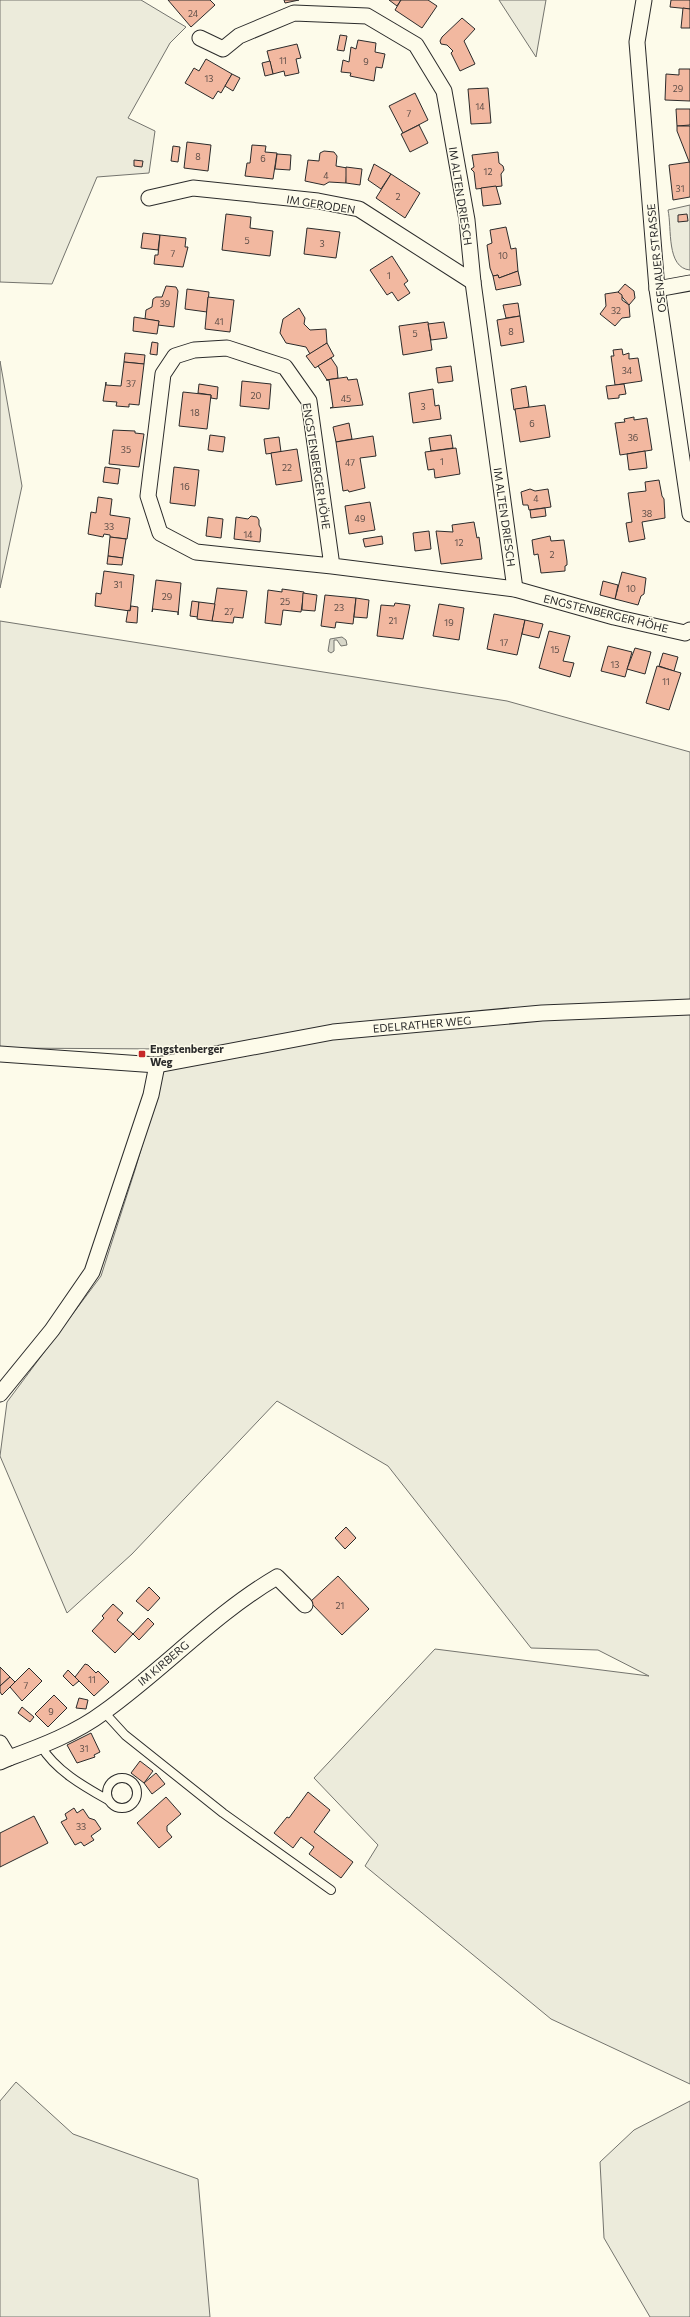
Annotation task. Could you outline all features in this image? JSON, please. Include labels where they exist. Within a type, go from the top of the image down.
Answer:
[{"type":"street","name":"OSENAUER STRASSE","points":[[644,0],[637,42],[657,289],[690,514]]},
{"type":"street","name":"IM ALTEN DRIESCH","points":[[200,38],[223,49],[239,36],[294,13],[367,16],[416,45],[444,90],[467,220],[473,282],[514,589]]},
{"type":"street","name":"IM GERODEN","points":[[149,198],[194,188],[318,201],[359,209],[473,282]]},
{"type":"street","points":[[657,289],[690,284]]},
{"type":"street","name":"ENGSTENBERGER HÖHE","points":[[332,566],[309,401],[298,383],[285,367],[227,348],[194,350],[175,356],[163,374],[148,496],[160,533],[196,552],[332,566],[514,589],[614,617],[685,633],[690,630]]},
{"type":"street","name":"EDELRATHER WEG","points":[[0,1054],[157,1065],[333,1032],[542,1013],[690,1007]]},
{"type":"street","points":[[0,1394],[52,1330],[92,1272],[151,1096],[157,1065]]},
{"type":"street","name":"IM KIRBERG","points":[[0,1743],[4,1760],[72,1732],[104,1712],[245,1596],[277,1577],[305,1605]]},
{"type":"lane","points":[[104,1712],[125,1735],[205,1798],[331,1890]]},
{"type":"lane","points":[[41,1746],[50,1761],[91,1791],[108,1800]]},
{"type":"shaded area","points":[[0,0],[141,0],[186,27],[170,43],[128,118],[155,131],[149,173],[97,177],[52,284],[0,282]]},
{"type":"shaded area","points":[[499,0],[546,0],[536,57]]},
{"type":"shaded area","points":[[690,205],[690,270],[682,268],[674,255],[668,210]]},
{"type":"shaded area","points":[[0,361],[22,486],[0,588]]},
{"type":"shaded area","points":[[0,621],[507,701],[690,752],[690,2084],[551,2019],[365,1866],[378,1845],[314,1778],[435,1649],[649,1676],[598,1650],[531,1648],[388,1466],[277,1401],[132,1554],[67,1613],[0,1456],[7,1402],[101,1276],[135,1170],[170,1049],[0,1048]]},
{"type":"shaded area","points":[[342,637],[346,640],[347,645],[341,646],[337,640],[334,640],[334,651],[331,653],[328,651],[330,639]]},
{"type":"shaded area","points":[[16,2082],[73,2134],[198,2179],[210,2317],[0,2317],[0,2101]]},
{"type":"shaded area","points":[[690,2101],[690,2317],[650,2317],[604,2238],[600,2162],[634,2130]]},
{"type":"building","points":[[168,0],[210,0],[215,5],[191,27]]},
{"type":"building","points":[[284,0],[299,0],[285,3]]},
{"type":"building","points":[[389,0],[401,0],[397,6]]},
{"type":"building","points":[[401,0],[428,0],[437,6],[422,28],[395,10]]},
{"type":"building","points":[[671,0],[690,0],[690,9],[670,7]]},
{"type":"building","points":[[683,8],[690,9],[690,28],[681,28]]},
{"type":"building","points":[[462,18],[475,29],[464,41],[475,64],[460,71],[451,53],[453,51],[447,45],[441,44],[440,41],[442,37]]},
{"type":"building","points":[[340,35],[347,36],[344,51],[337,50]]},
{"type":"building","points":[[358,40],[376,43],[375,52],[385,54],[382,68],[376,67],[374,81],[350,76],[351,73],[341,72],[343,60],[349,62],[351,47],[356,49]]},
{"type":"building","points":[[297,44],[301,58],[296,59],[299,73],[285,76],[284,71],[273,74],[267,51]]},
{"type":"building","points":[[206,59],[232,74],[221,93],[218,91],[213,99],[185,83],[194,68],[199,71]]},
{"type":"building","points":[[270,61],[273,74],[265,76],[262,63]]},
{"type":"building","points":[[679,69],[690,69],[690,101],[665,100],[666,74],[679,75]]},
{"type":"building","points":[[232,74],[240,78],[233,91],[225,86]]},
{"type":"building","points":[[488,88],[491,123],[471,124],[468,89]]},
{"type":"building","points":[[415,93],[428,120],[403,133],[389,106]]},
{"type":"building","points":[[676,109],[690,109],[690,125],[677,126]]},
{"type":"building","points":[[419,125],[428,143],[410,152],[401,134]]},
{"type":"building","points":[[677,126],[690,126],[690,164],[677,131]]},
{"type":"building","points":[[187,142],[211,145],[208,171],[184,168]]},
{"type":"building","points":[[252,145],[266,146],[265,152],[277,153],[273,179],[245,176],[247,163],[250,163]]},
{"type":"building","points":[[173,146],[180,147],[178,162],[171,161]]},
{"type":"building","points":[[324,151],[334,152],[337,156],[336,166],[347,168],[346,183],[329,182],[324,185],[305,181],[308,160],[319,161],[320,153]]},
{"type":"building","points":[[498,152],[499,163],[503,166],[504,170],[501,174],[502,186],[476,189],[474,172],[471,169],[474,167],[472,155]]},
{"type":"building","points":[[277,154],[291,155],[290,170],[275,169]]},
{"type":"building","points":[[134,160],[143,161],[142,167],[134,166]]},
{"type":"building","points":[[690,162],[690,197],[673,200],[669,165]]},
{"type":"building","points":[[374,164],[391,174],[381,189],[368,180]]},
{"type":"building","points":[[346,167],[362,169],[360,185],[346,183]]},
{"type":"building","points":[[391,174],[420,193],[405,218],[376,198]]},
{"type":"building","points":[[496,186],[501,204],[483,206],[481,188]]},
{"type":"building","points":[[226,214],[251,217],[250,228],[273,231],[270,256],[222,250]]},
{"type":"building","points":[[687,214],[688,221],[678,222],[678,215]]},
{"type":"building","points":[[506,227],[511,249],[516,248],[518,271],[499,278],[498,275],[493,276],[490,268],[487,245],[492,243],[490,230]]},
{"type":"building","points":[[307,228],[340,232],[336,258],[304,254]]},
{"type":"building","points":[[143,233],[160,235],[158,250],[141,248]]},
{"type":"building","points":[[160,235],[186,238],[185,247],[188,247],[183,267],[154,264],[155,255],[158,255]]},
{"type":"building","points":[[392,256],[408,281],[404,284],[410,293],[398,301],[392,292],[387,295],[370,270]]},
{"type":"building","points":[[518,271],[521,285],[496,290],[493,276],[498,275],[499,278]]},
{"type":"building","points":[[625,284],[634,291],[635,298],[629,305],[618,292]]},
{"type":"building","points":[[166,286],[176,287],[178,291],[174,327],[158,325],[159,321],[145,319],[146,310],[152,307],[153,299],[156,297],[162,297]]},
{"type":"building","points":[[187,289],[209,292],[207,312],[185,309]]},
{"type":"building","points":[[618,292],[622,295],[622,300],[629,305],[630,317],[622,318],[615,326],[600,314],[606,306],[605,294]]},
{"type":"building","points":[[208,297],[234,300],[230,332],[205,329]]},
{"type":"building","points":[[518,303],[520,316],[506,318],[503,305]]},
{"type":"building","points":[[299,308],[305,318],[304,324],[310,330],[326,329],[327,343],[310,354],[306,347],[286,343],[280,333],[283,319]]},
{"type":"building","points":[[520,316],[524,342],[501,346],[497,320]]},
{"type":"building","points":[[134,317],[159,321],[157,334],[133,331]]},
{"type":"building","points":[[428,322],[432,350],[403,355],[399,326]]},
{"type":"building","points":[[444,322],[447,338],[431,340],[428,324]]},
{"type":"building","points":[[152,342],[158,343],[157,355],[150,354]]},
{"type":"building","points":[[327,343],[334,356],[315,368],[306,356]]},
{"type":"building","points":[[622,349],[623,355],[629,353],[629,359],[638,358],[642,381],[615,385],[611,356],[614,356],[613,350]]},
{"type":"building","points":[[125,353],[145,355],[144,364],[124,362]]},
{"type":"building","points":[[331,358],[337,367],[338,378],[327,380],[318,366]]},
{"type":"building","points":[[124,362],[144,364],[139,405],[129,404],[129,407],[116,406],[117,402],[103,401],[106,382],[106,385],[121,386]]},
{"type":"building","points":[[451,366],[453,381],[438,383],[436,368]]},
{"type":"building","points":[[347,377],[348,380],[357,379],[363,405],[330,408],[333,407],[329,380],[326,380]]},
{"type":"building","points":[[242,381],[271,384],[269,409],[240,406]]},
{"type":"building","points":[[199,384],[218,387],[217,399],[211,398],[211,395],[198,393]]},
{"type":"building","points":[[624,384],[626,394],[619,395],[619,398],[608,399],[606,386]]},
{"type":"building","points":[[526,386],[529,407],[514,410],[511,389]]},
{"type":"building","points":[[433,389],[435,406],[439,405],[441,419],[413,423],[409,393]]},
{"type":"building","points":[[183,392],[211,395],[207,429],[179,426]]},
{"type":"building","points":[[545,405],[550,437],[520,442],[515,409]]},
{"type":"building","points":[[634,417],[634,420],[647,418],[652,450],[620,455],[615,423],[625,422],[624,419]]},
{"type":"building","points":[[349,423],[352,439],[336,442],[333,427]]},
{"type":"building","points":[[113,430],[135,431],[135,433],[144,434],[139,467],[109,464]]},
{"type":"building","points":[[210,435],[225,437],[223,452],[208,450]]},
{"type":"building","points":[[451,435],[453,448],[431,451],[429,438]]},
{"type":"building","points":[[373,436],[376,456],[360,458],[365,488],[349,492],[348,490],[343,491],[336,442]]},
{"type":"building","points":[[279,437],[281,452],[266,454],[264,439]]},
{"type":"building","points":[[456,448],[460,474],[435,478],[434,469],[428,470],[425,452]]},
{"type":"building","points":[[297,449],[302,481],[276,485],[271,453]]},
{"type":"building","points":[[645,451],[647,468],[629,470],[627,454]]},
{"type":"building","points":[[105,467],[120,469],[118,484],[103,482]]},
{"type":"building","points":[[174,467],[199,470],[195,506],[170,503]]},
{"type":"building","points":[[659,480],[664,499],[665,518],[642,522],[645,539],[629,542],[626,523],[632,522],[628,493],[646,491],[645,482]]},
{"type":"building","points":[[530,489],[535,491],[548,489],[551,507],[529,510],[528,505],[523,505],[521,492]]},
{"type":"building","points":[[98,497],[112,499],[110,515],[130,518],[127,539],[110,537],[110,535],[104,534],[103,537],[88,534],[91,512],[96,513]]},
{"type":"building","points":[[370,502],[375,530],[349,534],[345,506]]},
{"type":"building","points":[[545,508],[546,516],[531,518],[530,510]]},
{"type":"building","points":[[251,516],[257,517],[259,520],[261,529],[260,542],[234,539],[236,517],[248,519]]},
{"type":"building","points":[[208,517],[223,519],[221,538],[206,536]]},
{"type":"building","points":[[474,522],[477,538],[479,537],[482,559],[441,564],[436,531],[453,532],[452,525]]},
{"type":"building","points":[[429,531],[431,549],[415,551],[413,533]]},
{"type":"building","points":[[382,536],[383,544],[365,547],[363,539]]},
{"type":"building","points":[[550,536],[551,541],[564,540],[567,565],[565,566],[565,571],[541,573],[538,554],[534,555],[532,540]]},
{"type":"building","points":[[110,537],[126,539],[123,558],[108,556]]},
{"type":"building","points":[[108,556],[123,558],[122,565],[107,564]]},
{"type":"building","points":[[104,571],[134,575],[130,611],[95,606],[96,593],[101,594]]},
{"type":"building","points":[[622,572],[646,578],[644,594],[641,596],[638,605],[615,599]]},
{"type":"building","points":[[156,580],[181,583],[178,615],[178,612],[153,609],[152,612]]},
{"type":"building","points":[[603,581],[618,585],[615,599],[600,595]]},
{"type":"building","points":[[217,588],[247,591],[243,618],[234,617],[233,623],[212,621]]},
{"type":"building","points":[[282,589],[304,592],[301,612],[283,610],[281,625],[265,623],[268,590],[282,592]]},
{"type":"building","points":[[303,593],[317,595],[315,611],[302,610]]},
{"type":"building","points":[[325,595],[356,598],[353,624],[336,622],[335,628],[321,626]]},
{"type":"building","points":[[356,598],[369,600],[367,618],[354,617]]},
{"type":"building","points":[[192,601],[199,602],[198,617],[190,616]]},
{"type":"building","points":[[199,602],[215,604],[212,621],[197,619]]},
{"type":"building","points":[[395,603],[410,605],[403,639],[377,636],[381,605],[394,606]]},
{"type":"building","points":[[439,604],[464,608],[459,640],[433,636]]},
{"type":"building","points":[[131,606],[138,607],[137,623],[126,622],[128,610],[130,611]]},
{"type":"building","points":[[494,614],[525,620],[517,655],[487,649]]},
{"type":"building","points":[[525,620],[543,624],[539,638],[522,634]]},
{"type":"building","points":[[549,631],[570,636],[563,661],[574,663],[570,677],[539,668]]},
{"type":"building","points":[[608,646],[632,652],[625,677],[601,671]]},
{"type":"building","points":[[635,648],[651,652],[645,674],[627,669]]},
{"type":"building","points":[[663,653],[678,657],[674,671],[659,666]]},
{"type":"building","points":[[657,666],[681,673],[669,710],[646,703]]},
{"type":"building","points":[[346,1527],[356,1538],[345,1549],[335,1538]]},
{"type":"building","points":[[338,1576],[369,1609],[342,1635],[310,1602]]},
{"type":"building","points":[[149,1587],[160,1598],[148,1611],[136,1601]]},
{"type":"building","points":[[113,1604],[123,1613],[117,1620],[133,1634],[115,1653],[92,1631],[104,1618],[102,1616]]},
{"type":"building","points":[[148,1618],[154,1624],[139,1640],[133,1634]]},
{"type":"building","points":[[85,1664],[96,1673],[98,1671],[109,1682],[94,1696],[75,1677]]},
{"type":"building","points":[[0,1667],[10,1677],[0,1686]]},
{"type":"building","points":[[29,1668],[42,1681],[22,1701],[10,1687]]},
{"type":"building","points":[[68,1670],[79,1681],[73,1686],[63,1676]]},
{"type":"building","points":[[10,1677],[15,1682],[2,1695],[0,1692],[0,1686]]},
{"type":"building","points":[[54,1695],[67,1708],[48,1727],[35,1714]]},
{"type":"building","points":[[79,1698],[88,1700],[86,1709],[76,1708]]},
{"type":"building","points":[[22,1707],[34,1717],[30,1722],[18,1713]]},
{"type":"building","points":[[91,1733],[100,1752],[94,1755],[95,1757],[77,1763],[67,1745]]},
{"type":"building","points":[[140,1761],[153,1771],[144,1783],[131,1773]]},
{"type":"building","points":[[156,1773],[165,1784],[152,1794],[144,1783]]},
{"type":"building","points":[[308,1792],[330,1810],[314,1832],[353,1862],[341,1878],[309,1854],[314,1847],[301,1837],[293,1848],[274,1833],[287,1817],[289,1818]]},
{"type":"building","points":[[166,1797],[181,1814],[167,1826],[167,1831],[172,1837],[159,1848],[137,1823]]},
{"type":"building","points":[[74,1808],[77,1813],[83,1809],[89,1818],[95,1820],[101,1829],[91,1836],[94,1840],[84,1846],[81,1842],[75,1845],[61,1822],[67,1819],[65,1814]]},
{"type":"building","points":[[34,1816],[48,1843],[0,1867],[0,1833]]},
{"type":"place","name":"Engstenberger Weg","points":[[142,1054]]}]
